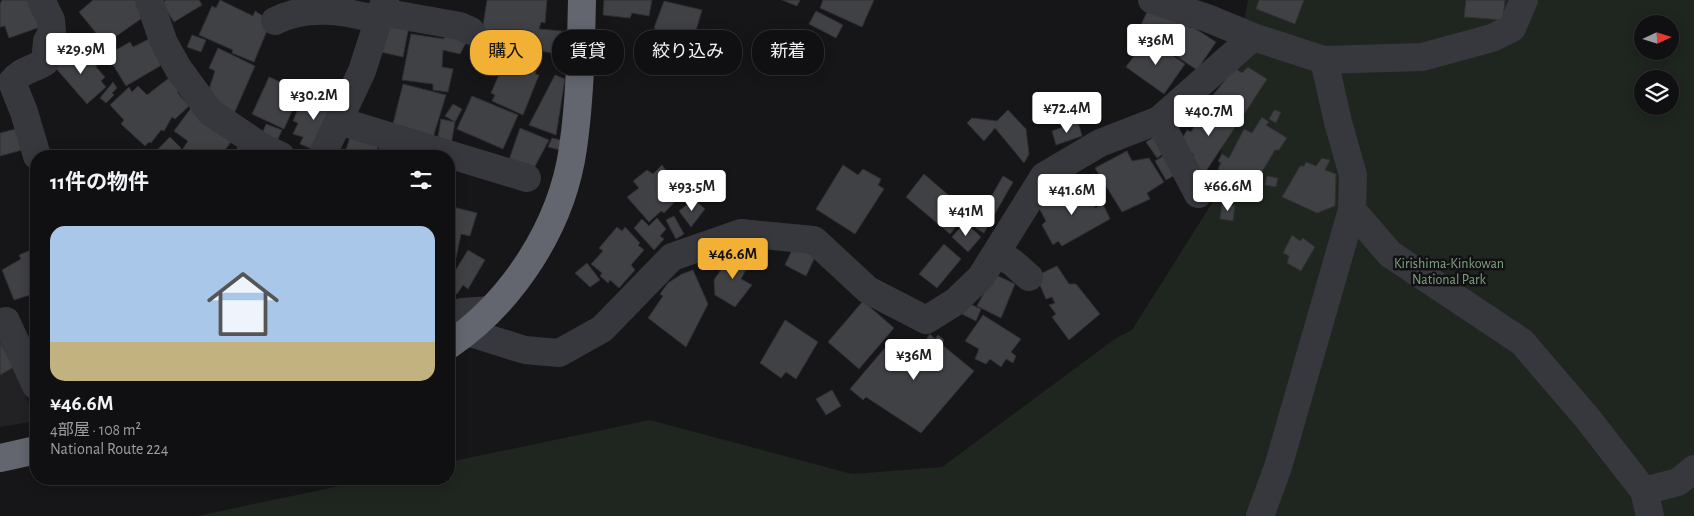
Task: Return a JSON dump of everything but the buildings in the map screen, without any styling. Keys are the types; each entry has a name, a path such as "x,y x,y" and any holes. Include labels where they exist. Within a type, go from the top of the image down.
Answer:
{"highway":[{"path":"455,334 490,310 515,284 540,244 560,199 573,149 581,55 582,0"},
{"path":"0,458 30,451"}],"street":[{"path":"35,150 24,112 12,82 19,73 35,69 45,62 47,40 52,32 51,20 42,0"},
{"path":"149,0 164,43 178,68 210,112 266,150"},
{"path":"1152,0 1207,18 1253,37 1324,60 1422,57 1492,38 1512,28 1524,0"},
{"path":"275,21 294,13 331,10 382,10 460,26 470,31"},
{"path":"325,150 362,71 382,10"},
{"path":"455,334 525,350 559,353 602,329 672,257 740,233 814,240 868,290 926,320 956,302 981,277 1044,176 1100,143 1159,120 1253,37"},
{"path":"1260,516 1278,467 1352,210 1353,175 1338,122 1324,60"},
{"path":"1159,120 1198,194"},
{"path":"339,121 419,150"},
{"path":"455,160 528,178"},
{"path":"1352,210 1390,254 1522,342 1588,418 1647,504 1694,469"},
{"path":"996,254 1012,262 1029,277"},
{"path":"6,321 30,373"}],"shaded area":[{"path":"0,342 30,405 30,422 0,427"}],"green space":[{"name":"Kirishima-Kinkowan National Park","path":"1248,0 1694,0 1694,516 197,516 344,485 455,485 455,461 650,420 852,474 942,467 1116,338 1132,330 1212,203"}]}
